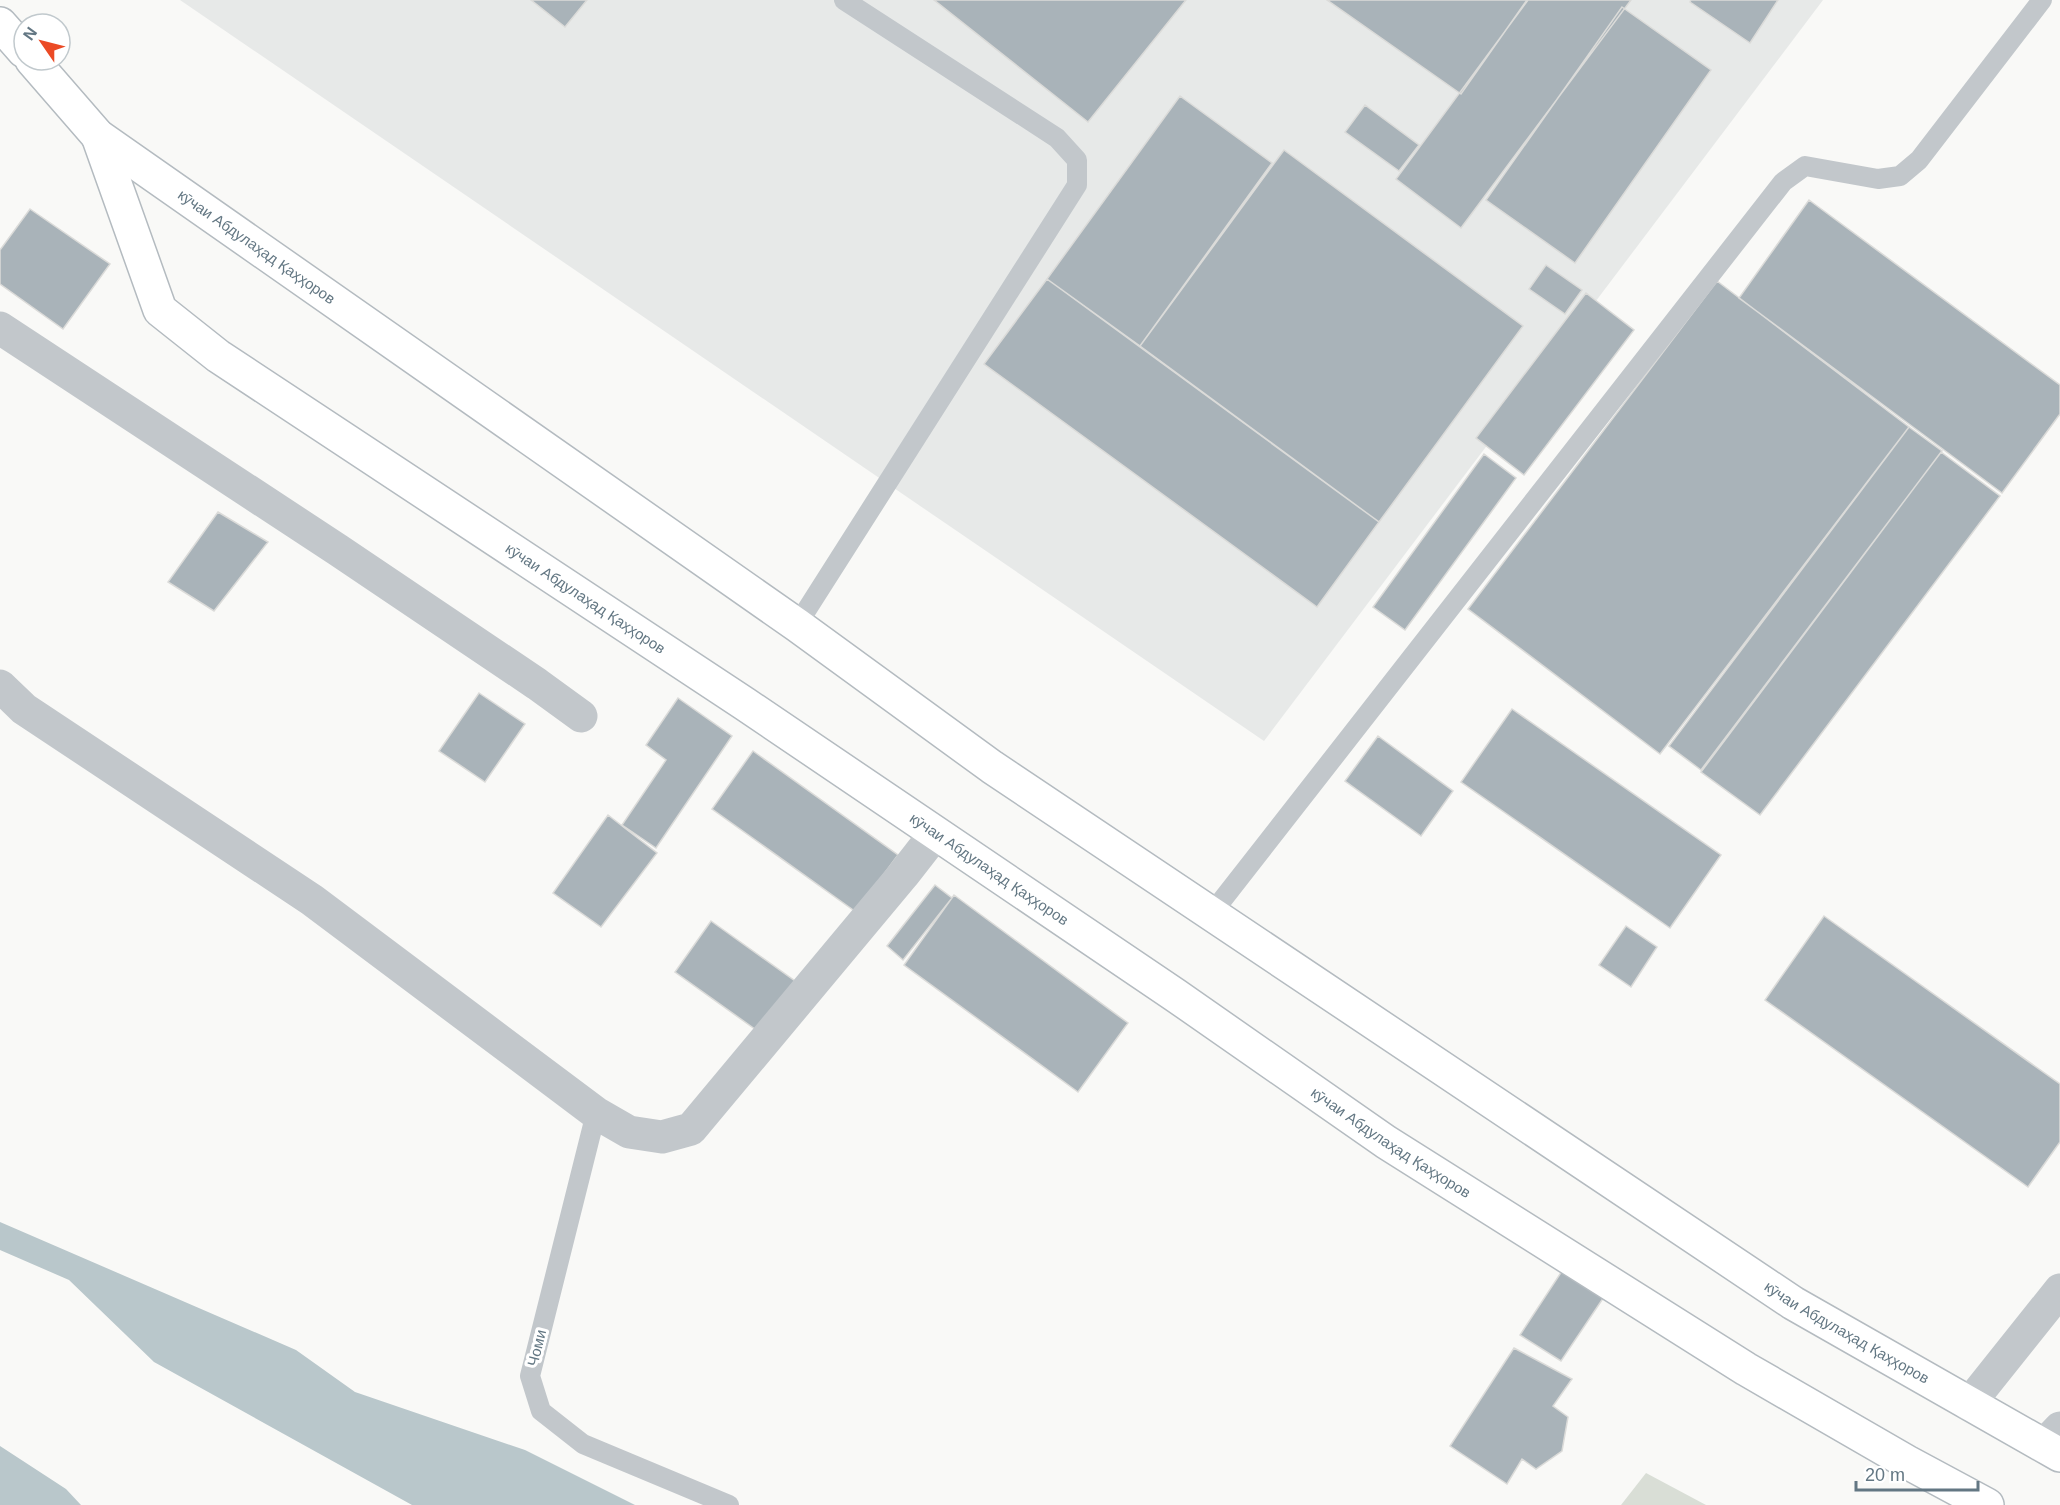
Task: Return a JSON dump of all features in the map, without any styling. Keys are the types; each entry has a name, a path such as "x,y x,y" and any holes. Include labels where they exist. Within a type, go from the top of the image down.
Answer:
{"main road":[{"path":"0,24 12,38"},
{"name":"кӯчаи Абдулаҳад Қаҳҳоров","path":"42,72 98,136 797,625 992,767 1793,1303 1969,1404 2054,1443"},
{"name":"кӯчаи Абдулаҳад Қаҳҳоров","path":"98,136 160,310 218,356 745,704 1386,1142 1746,1370 1907,1462 1988,1505"}],"street":[{"path":"0,328 328,543 528,677 582,716"},
{"path":"0,686 24,709 312,900 596,1113 629,1132 662,1137 691,1129 935,834"},
{"path":"1969,1404 2060,1290"}],"lane":[{"path":"797,625 1077,185 1077,160 1057,138 844,0"},
{"path":"1212,913 1783,182 1805,166 1878,178 1900,176 1919,160 2042,0"},
{"name":"Чоми","path":"596,1113 530,1376 541,1411 583,1444 729,1505"}],"shaded area":[{"path":"180,0 1823,0 1264,741"},
{"path":"0,1222 296,1350 355,1392 525,1450 635,1505 412,1505 154,1362 69,1280 0,1250"},
{"path":"0,1446 66,1489 81,1505 0,1505"},
{"path":"1646,1473 1706,1505 1621,1505"}],"building":[{"path":"531,0 587,0 565,27"},
{"path":"934,0 1186,0 1088,122"},
{"path":"1327,0 1527,0 1461,94"},
{"path":"1528,0 1631,0 1461,228 1396,179"},
{"path":"1691,0 1778,0 1750,43 1690,2"},
{"path":"1622,7 1711,70 1575,263 1486,200"},
{"path":"1180,96 1272,163 1140,346 1047,279"},
{"path":"1365,105 1419,145 1399,171 1345,132"},
{"path":"1284,150 1523,326 1379,522 1140,346"},
{"path":"1809,200 2060,385 2060,414 2002,493 1739,298"},
{"path":"30,209 110,264 63,329 0,284 0,250"},
{"path":"1546,265 1582,290 1565,314 1529,289"},
{"path":"1047,279 1379,522 1317,607 984,364"},
{"path":"1717,281 1909,427 1660,754 1468,609"},
{"path":"1586,293 1634,330 1524,475 1476,438"},
{"path":"1909,427 1942,451 1701,770 1669,746"},
{"path":"1941,452 2000,496 1760,815 1701,772"},
{"path":"1484,454 1516,478 1405,630 1373,607"},
{"path":"218,512 268,542 214,611 168,582"},
{"path":"479,693 525,724 485,782 439,751"},
{"path":"678,698 732,736 656,848 622,825 666,760 646,745"},
{"path":"1512,709 1721,855 1670,928 1461,782"},
{"path":"1378,736 1453,791 1421,836 1345,781"},
{"path":"753,751 898,855 856,912 712,809"},
{"path":"608,815 657,853 601,927 553,893"},
{"path":"935,885 952,898 903,960 887,946"},
{"path":"954,895 1128,1023 1078,1092 904,965"},
{"path":"1824,916 2060,1084 2060,1142 2028,1187 1765,1000"},
{"path":"711,921 795,981 759,1032 675,972"},
{"path":"1626,926 1657,947 1631,987 1599,965"},
{"path":"1564,1268 1606,1294 1561,1361 1520,1335"},
{"path":"1514,1348 1572,1379 1553,1406 1568,1417 1562,1451 1536,1469 1522,1459 1507,1484 1450,1446"}]}
